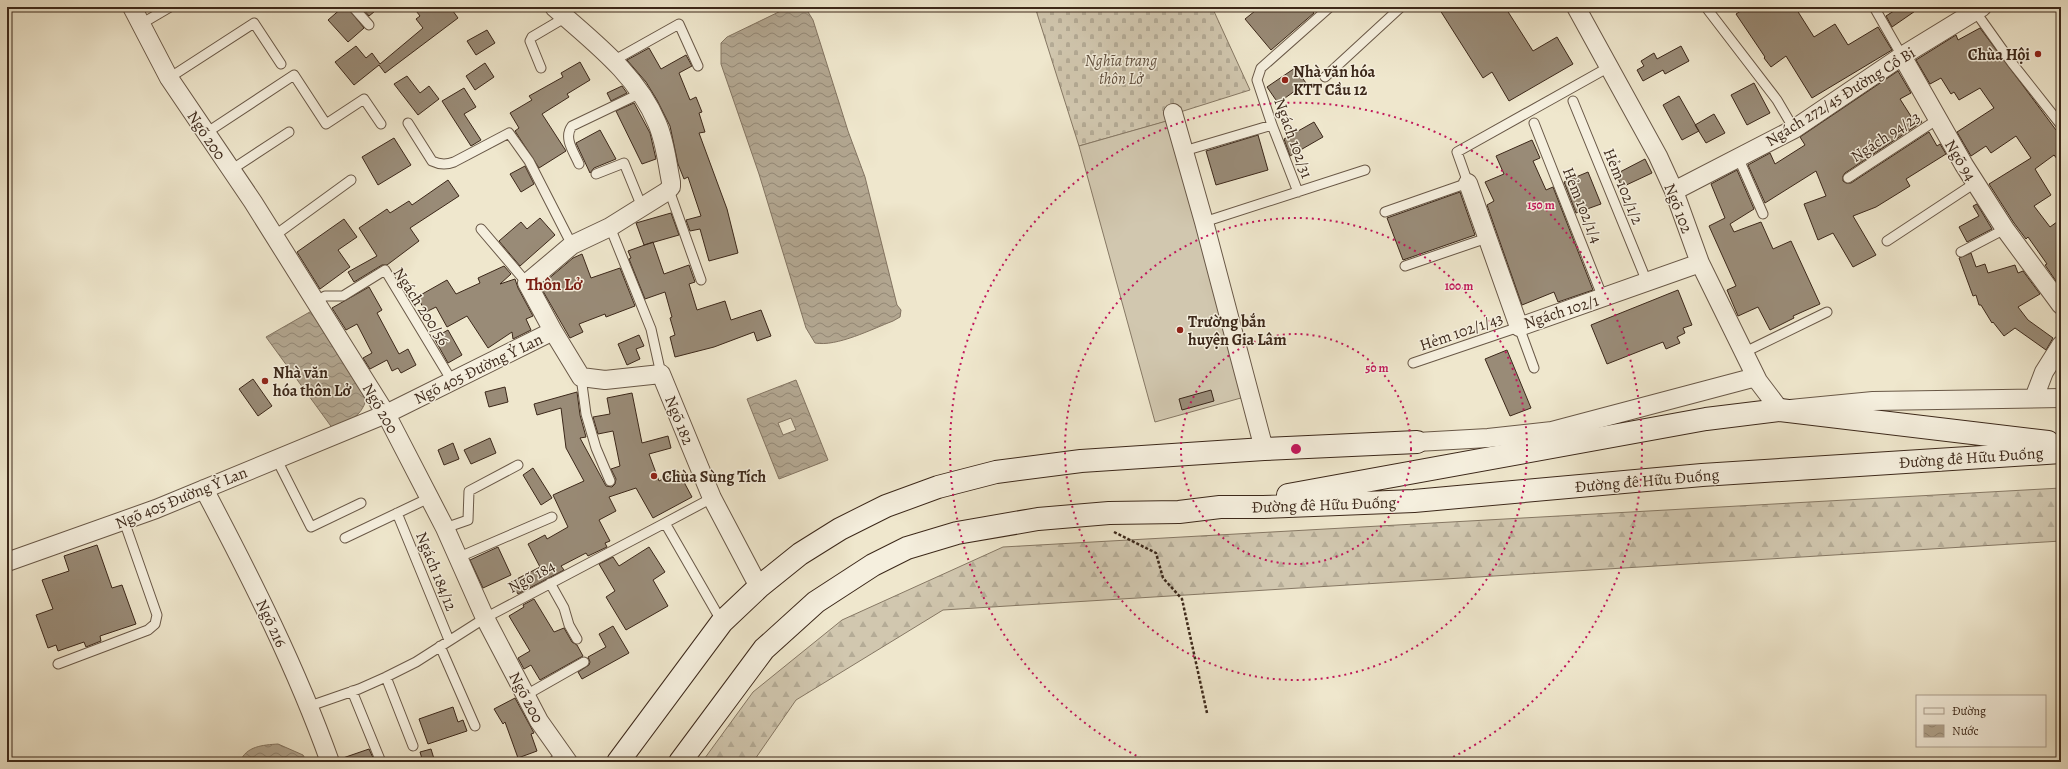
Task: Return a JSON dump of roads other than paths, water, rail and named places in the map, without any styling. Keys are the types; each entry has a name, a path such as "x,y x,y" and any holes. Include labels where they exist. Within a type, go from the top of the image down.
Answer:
{"main road":[{"path":"1220,507 1706,419 1780,410 2061,444"},
{"path":"618,762 722,622 759,587 800,554 840,529 886,506 938,487 996,472 1081,461 1264,449 1416,442"},
{"name":"Đường đê Hữu Đuống","path":"680,762 764,649 816,602 873,565 907,548 957,533 1038,519 1101,514 1179,512 1220,507 1263,507 1414,501 1702,475 2061,452"}],"street":[{"name":"Ngõ 200","path":"132,7 169,78 274,236 386,414 445,528 484,618 561,760"},
{"name":"Ngõ 102","path":"1576,7 1658,156 1674,191 1700,263 1756,377 1768,396 1780,410"},
{"name":"Ngách 272/45 Đường Cổ Bi","path":"1674,191 1794,129 1902,56 1979,9"},
{"path":"527,284 572,245 610,227 669,190 671,182 657,123 641,93 613,60 560,12"},
{"name":"Ngõ 94","path":"1902,56 1975,183 2005,229 2061,305"},
{"path":"1173,113 1204,222 1264,449"},
{"name":"Ngách 102/1","path":"1468,183 1519,327 1700,263"},
{"name":"Ngõ 405 Đường Ỷ Lan","path":"7,562 124,521 386,414 553,331 527,284"},
{"path":"553,331 581,377 605,380 661,374"},
{"path":"2034,398 2044,372 2061,345"},
{"name":"Ngõ 182","path":"661,374 712,498 759,587"},
{"path":"1416,442 1488,438 1552,431 1756,377"},
{"path":"1780,410 1873,400 2061,398"},
{"name":"Ngõ 216","path":"204,489 249,574 310,706 330,762"}],"lane":[{"path":"141,24 170,7"},
{"path":"353,7 369,25"},
{"name":"Ngách 102/31","path":"1298,192 1272,125 1257,80 1258,74 1261,68 1330,7"},
{"path":"1325,77 1400,7"},
{"path":"1710,7 1708,10 1777,100 1794,129"},
{"name":"Ngõ 94","path":"1874,7 1902,56"},
{"path":"1979,9 2012,63 2061,125"},
{"path":"541,68 531,46 532,37 560,12"},
{"path":"169,78 254,23 281,64"},
{"path":"613,60 679,24 698,66"},
{"path":"1385,212 1468,183 1457,152 1609,67"},
{"path":"206,133 294,76 326,124 364,99 381,124"},
{"path":"579,164 568,137 568,131 572,126 641,93"},
{"name":"Hẻm 102/1/2","path":"1573,102 1647,282"},
{"name":"Ngách 94/23","path":"1848,178 1938,119"},
{"path":"408,123 432,161 438,164 447,165 509,133 529,161 572,245"},
{"name":"Hẻm 102/1/4","path":"1534,123 1603,298"},
{"path":"1184,151 1272,125"},
{"path":"231,170 289,132"},
{"path":"1738,157 1763,214"},
{"path":"596,174 624,163 642,207"},
{"path":"1204,222 1365,170"},
{"path":"274,236 351,180"},
{"path":"1887,241 1975,183"},
{"path":"669,190 701,280"},
{"path":"610,227 651,329 661,374"},
{"path":"1961,252 2005,229"},
{"path":"481,230 527,284"},
{"path":"1405,266 1487,238"},
{"name":"Ngách 200/56","path":"315,302 325,296 343,296 385,270 452,381"},
{"path":"1745,352 1827,312"},
{"path":"1519,327 1534,368"},
{"name":"Hẻm 102/1/43","path":"1413,363 1519,327"},
{"path":"581,377 586,414 596,448 610,481"},
{"path":"276,458 311,527 361,503"},
{"path":"445,528 468,520 469,491 518,465"},
{"path":"345,538 429,498"},
{"name":"Ngõ 184","path":"310,706 352,692 386,677 440,646 484,618 712,498"},
{"name":"Ngách 184/12","path":"397,513 449,640"},
{"path":"457,558 552,517"},
{"path":"58,664 148,630 157,620 157,615 124,521"},
{"path":"665,523 722,622"},
{"path":"550,583 564,608 569,625 577,640"},
{"path":"440,646 475,726"},
{"path":"526,696 584,662"},
{"path":"386,677 413,746"},
{"path":"352,692 381,762"}],"water":[{"path":"789,7 805,7 813,20 848,131 865,177 897,305 901,310 900,317 893,321 844,340 824,344 815,343 806,328 759,174 721,64 721,43 727,37"},
{"path":"315,309 366,400 358,415 333,429 266,337"},
{"path":"796,380 828,460 779,479 747,399","holes":["791,418 796,430 783,435 778,423"]},
{"path":"278,744 303,755 307,762 240,762 246,753 256,747"}],"place":[{"name":"Chùa Hội","path":"2038,54"},
{"name":"Nhà văn hóa KTT Cầu 12","path":"1285,80"},
{"name":"Trường bắn huyện Gia Lâm","path":"1180,330"},
{"name":"Nhà văn hóa thôn Lở","path":"265,381"},
{"name":"Chùa Sùng Tích","path":"654,476"}],"district":[{"name":"Thôn Lở","path":"554,284"}],"park label":[{"name":"Nghĩa trang thôn Lở","path":"1121,69"}]}
